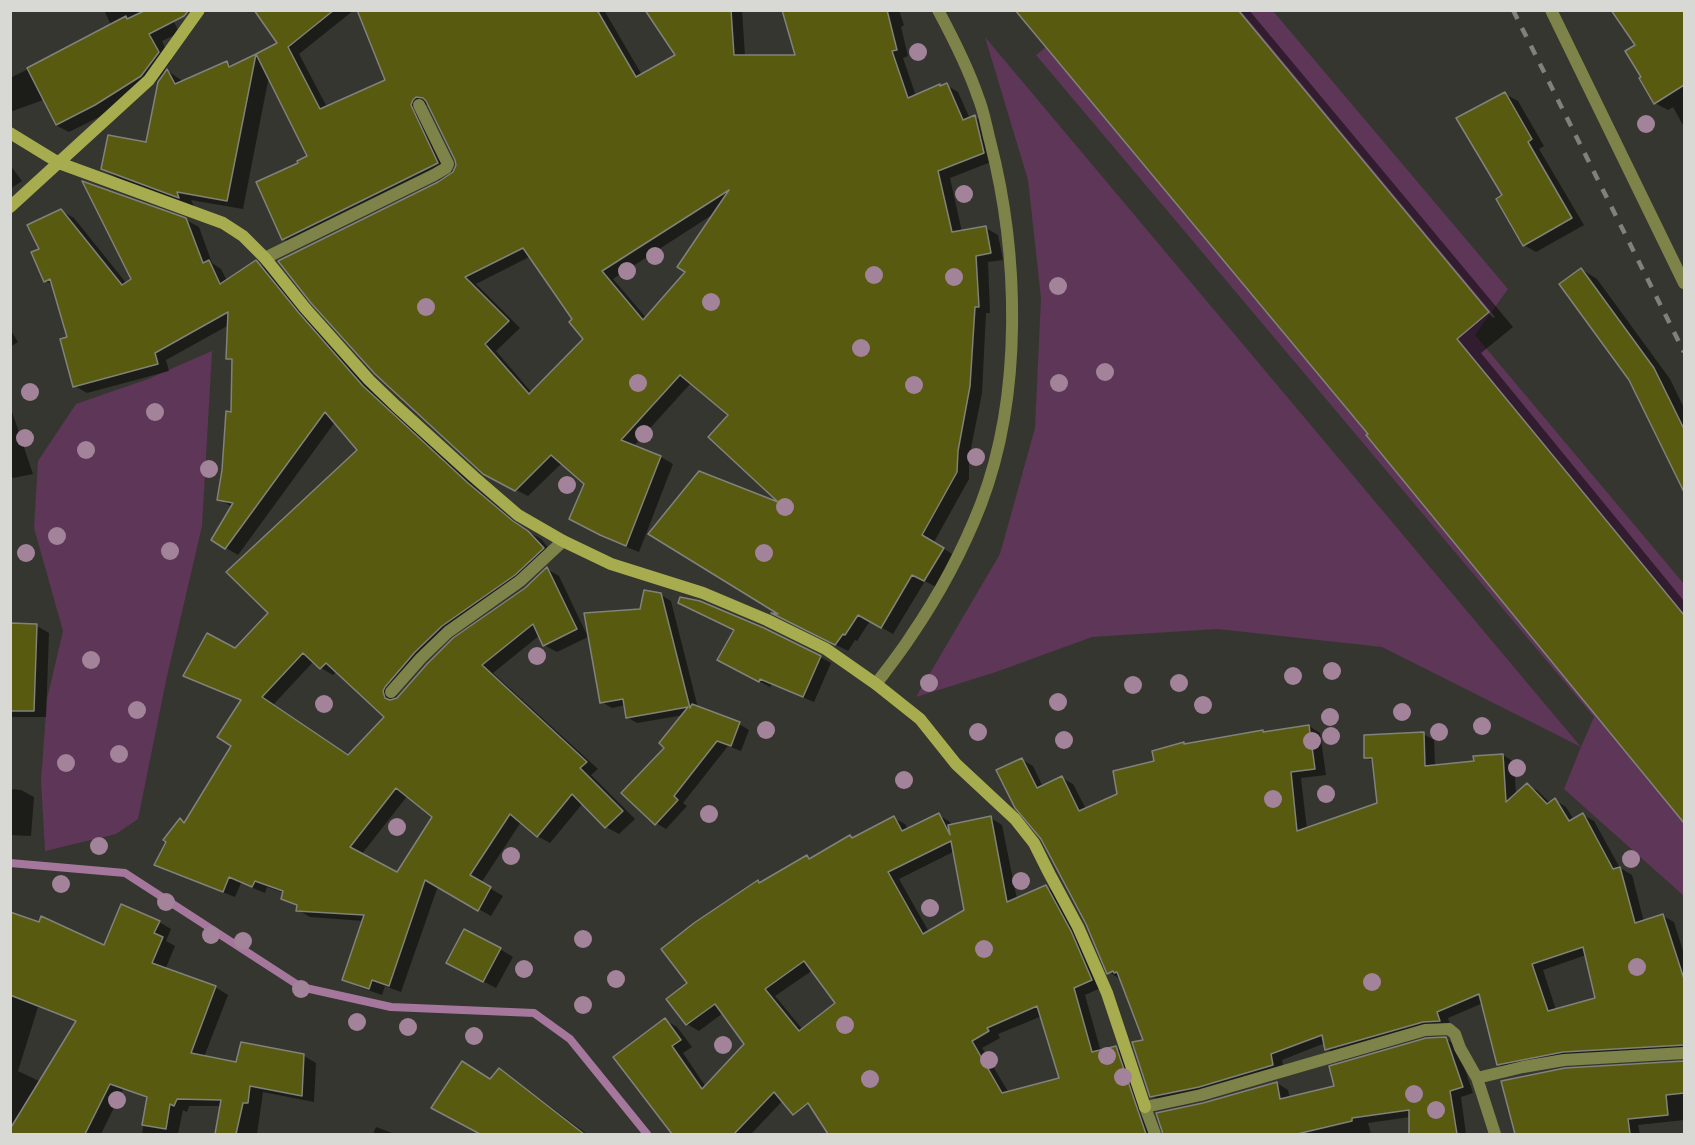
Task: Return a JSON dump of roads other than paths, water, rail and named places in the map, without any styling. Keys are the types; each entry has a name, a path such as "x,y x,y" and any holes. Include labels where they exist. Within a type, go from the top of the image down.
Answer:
{"street":[{"path":"10,207 149,80 199,10"},
{"path":"876,684 911,636 964,545 982,502 993,466 1010,376 1012,270 997,168 979,98 955,42 938,10"},
{"path":"1551,10 1684,283"},
{"path":"265,258 435,176 446,168 448,164 419,105"},
{"path":"10,133 59,163 223,223 243,236 265,258 305,308 369,380 474,477 519,514 563,541 611,564 703,593 767,620 826,649 920,719 956,764 1015,819 1034,843 1078,927 1107,993 1155,1134"},
{"path":"391,692 448,632 520,581 563,541"},
{"path":"1145,1107 1201,1095 1425,1030 1449,1029 1455,1035 1477,1078 1495,1134"},
{"path":"1477,1078 1563,1060 1684,1053"}],"waterway":[{"path":"10,863 125,873 301,987 391,1007 534,1013 570,1039 647,1134"}],"railway":[{"path":"1513,10 1684,352"}]}
